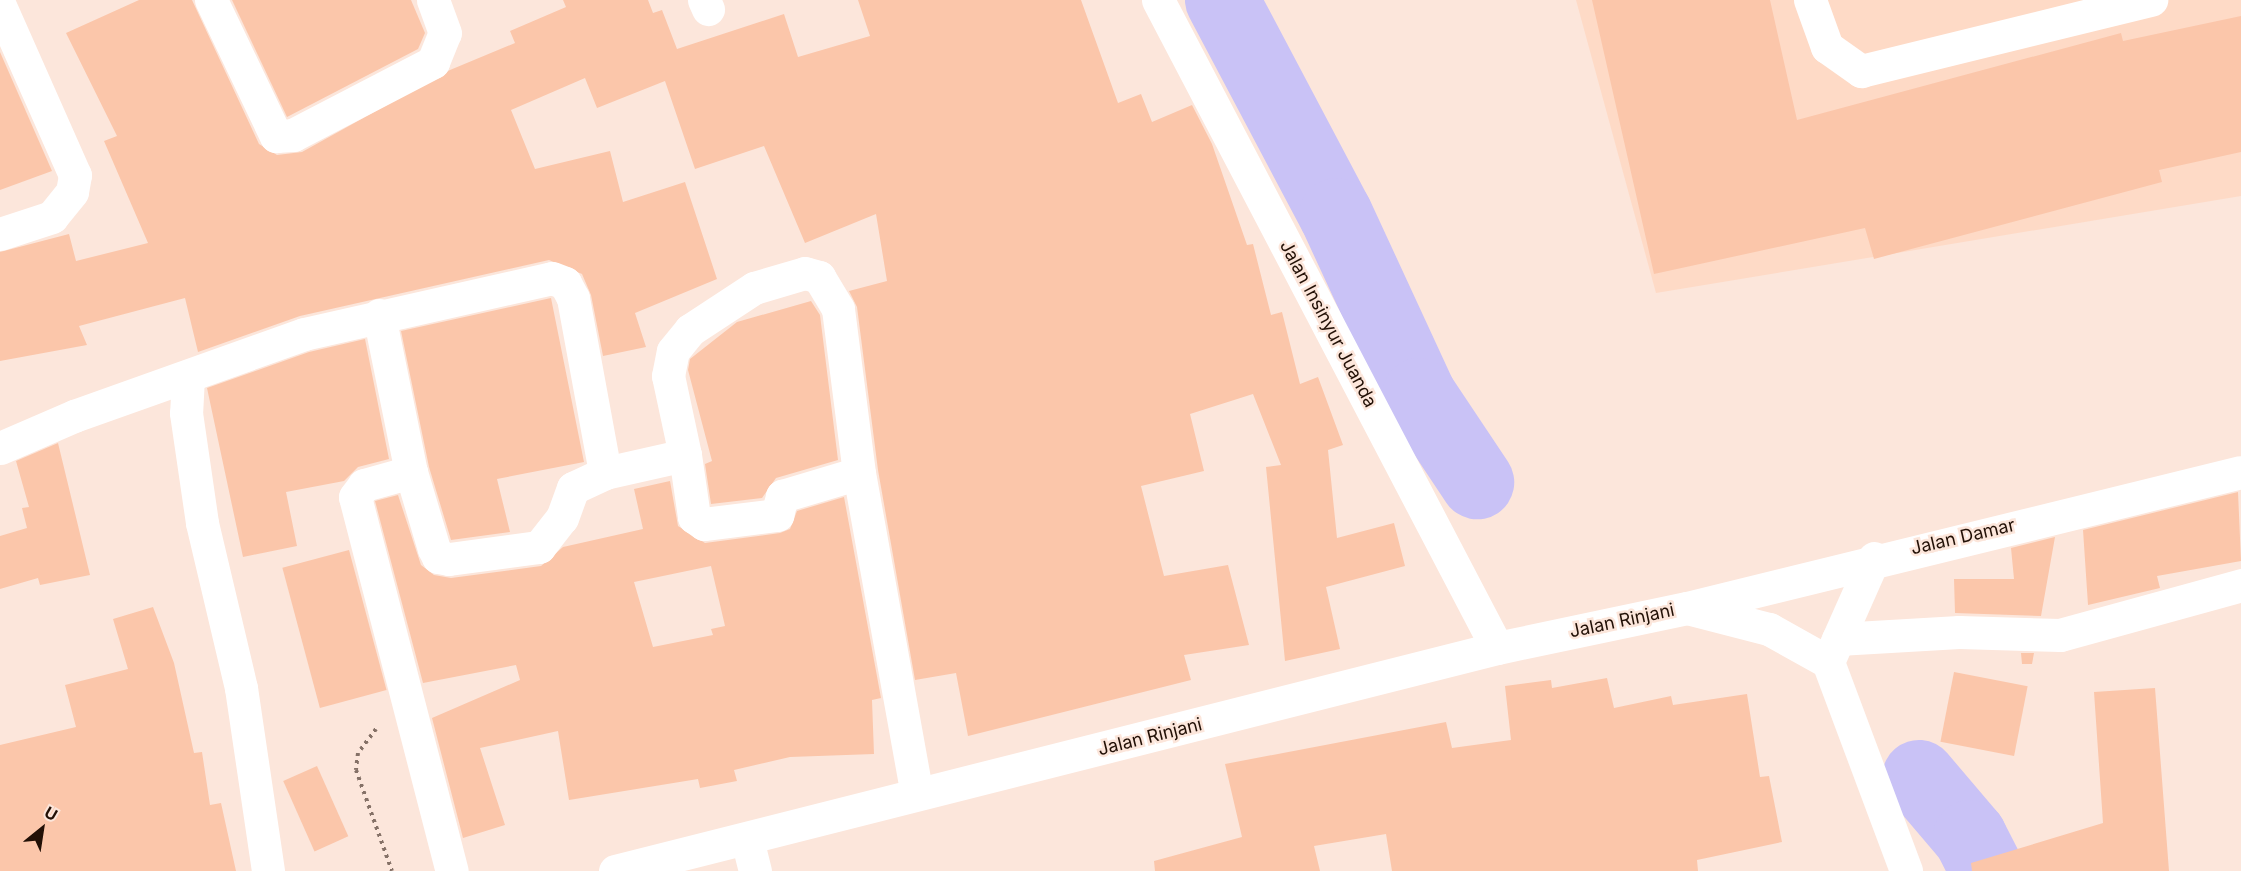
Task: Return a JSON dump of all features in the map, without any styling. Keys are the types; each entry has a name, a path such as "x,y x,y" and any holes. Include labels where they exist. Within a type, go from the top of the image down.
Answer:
{"street":[{"path":"211,0 276,136 293,135 433,62 445,33 433,0"},
{"name":"Jalan Insinyur Juanda","path":"1158,0 1497,648"},
{"path":"1810,0 1827,47 1862,71 2151,0"},
{"path":"0,6 75,175 72,192 52,217 0,234"},
{"path":"859,473 782,496 777,515 704,524 694,517 685,455 668,376 673,351 690,330 732,300 805,273 828,286 838,309 859,473 917,794"},
{"path":"0,448 304,334 544,278 559,279 570,291 585,345 605,473"},
{"path":"379,315 411,472 438,557 449,559 539,547 562,518 573,488 605,473 685,455"},
{"path":"188,377 186,413 202,523 242,688 268,871"},
{"path":"411,472 364,485 355,497 415,714 452,871"},
{"name":"Jalan Damar","path":"1687,608 1874,558 2241,472"},
{"path":"1874,558 1833,650 1906,871"},
{"path":"1687,608 1769,629 1833,650 1959,632 2060,635 2241,585"},
{"name":"Jalan Rinjani","path":"615,871 1497,648 1687,608"},
{"path":"747,838 755,871"}],"path":[{"path":"392,871 356,770 358,753 367,735 415,714"}],"shaded area":[{"path":"1576,0 2241,0 2241,196 1656,293"}],"building":[{"path":"139,0 192,0 259,144 277,155 302,152 450,70 515,43 510,31 566,7 563,0 648,0 653,13 662,10 677,49 784,14 798,57 870,36 858,0 1081,0 1118,103 1141,94 1152,122 1192,105 1212,144 1247,245 1253,244 1271,315 1282,312 1300,384 1318,377 1343,445 1328,450 1337,538 1394,523 1405,566 1326,587 1340,649 1285,661 1266,467 1281,465 1253,394 1190,414 1204,471 1141,486 1164,576 1228,565 1249,645 1184,655 1191,680 968,736 956,673 915,680 878,470 857,307 849,291 887,281 876,214 805,243 764,146 695,169 665,81 597,108 585,78 511,110 535,169 610,151 623,202 685,182 717,279 635,313 646,347 603,356 591,295 582,274 549,260 300,316 198,352 185,298 79,326 87,345 0,361 0,252 69,234 76,261 148,243 104,141 117,136 66,33"},
{"path":"232,0 411,0 425,33 418,49 287,117"},
{"path":"1592,0 1770,0 1797,120 2121,33 2123,41 2241,16 2241,152 2159,170 2162,182 1874,259 1865,228 1654,274"},
{"path":"0,52 52,171 0,190"},
{"path":"551,298 584,462 497,479 510,532 451,540 429,467 401,331"},
{"path":"811,301 820,315 838,460 776,478 762,498 711,504 705,464 712,461 688,370 690,359 737,322"},
{"path":"365,339 389,459 358,467 344,481 286,492 297,546 243,557 207,388 309,352"},
{"path":"58,443 90,575 40,585 38,578 0,589 0,536 27,528 22,508 29,507 16,461"},
{"path":"670,481 678,526 705,543 780,533 790,529 797,511 844,497 881,698 872,700 874,754 790,757 734,770 737,781 700,788 698,779 569,800 558,731 480,748 505,825 463,838 432,718 520,680 516,665 423,683 375,501 398,495 421,565 434,575 451,578 541,566 563,547 643,529 634,489","holes":["711,566 725,626 711,629 713,635 653,647 634,582"]},
{"path":"2238,492 2241,561 2157,576 2160,588 2088,605 2083,530"},
{"path":"2055,537 2041,616 1955,613 1954,579 2014,579 2011,548"},
{"path":"349,550 387,690 320,708 282,568"},
{"path":"153,607 174,663 194,753 202,752 210,805 221,803 236,871 0,871 0,745 76,727 65,685 128,669 113,619"},
{"path":"2021,653 2034,653 2032,664 2022,664"},
{"path":"1954,672 2028,686 2014,756 1940,742"},
{"path":"1607,678 1614,708 1671,696 1673,705 1747,694 1760,777 1769,776 1782,842 1697,860 1698,871 1392,871 1386,834 1314,846 1320,871 1155,871 1154,861 1242,837 1225,764 1446,722 1452,748 1511,740 1505,686 1551,680 1552,688"},
{"path":"2155,688 2169,871 1972,871 1971,863 2103,823 2094,692"},
{"path":"317,766 348,836 315,851 283,781"}],"waterway":[{"path":"1222,0 1336,215 1419,395 1477,482"},
{"path":"1919,777 1970,837 1987,871"}]}
